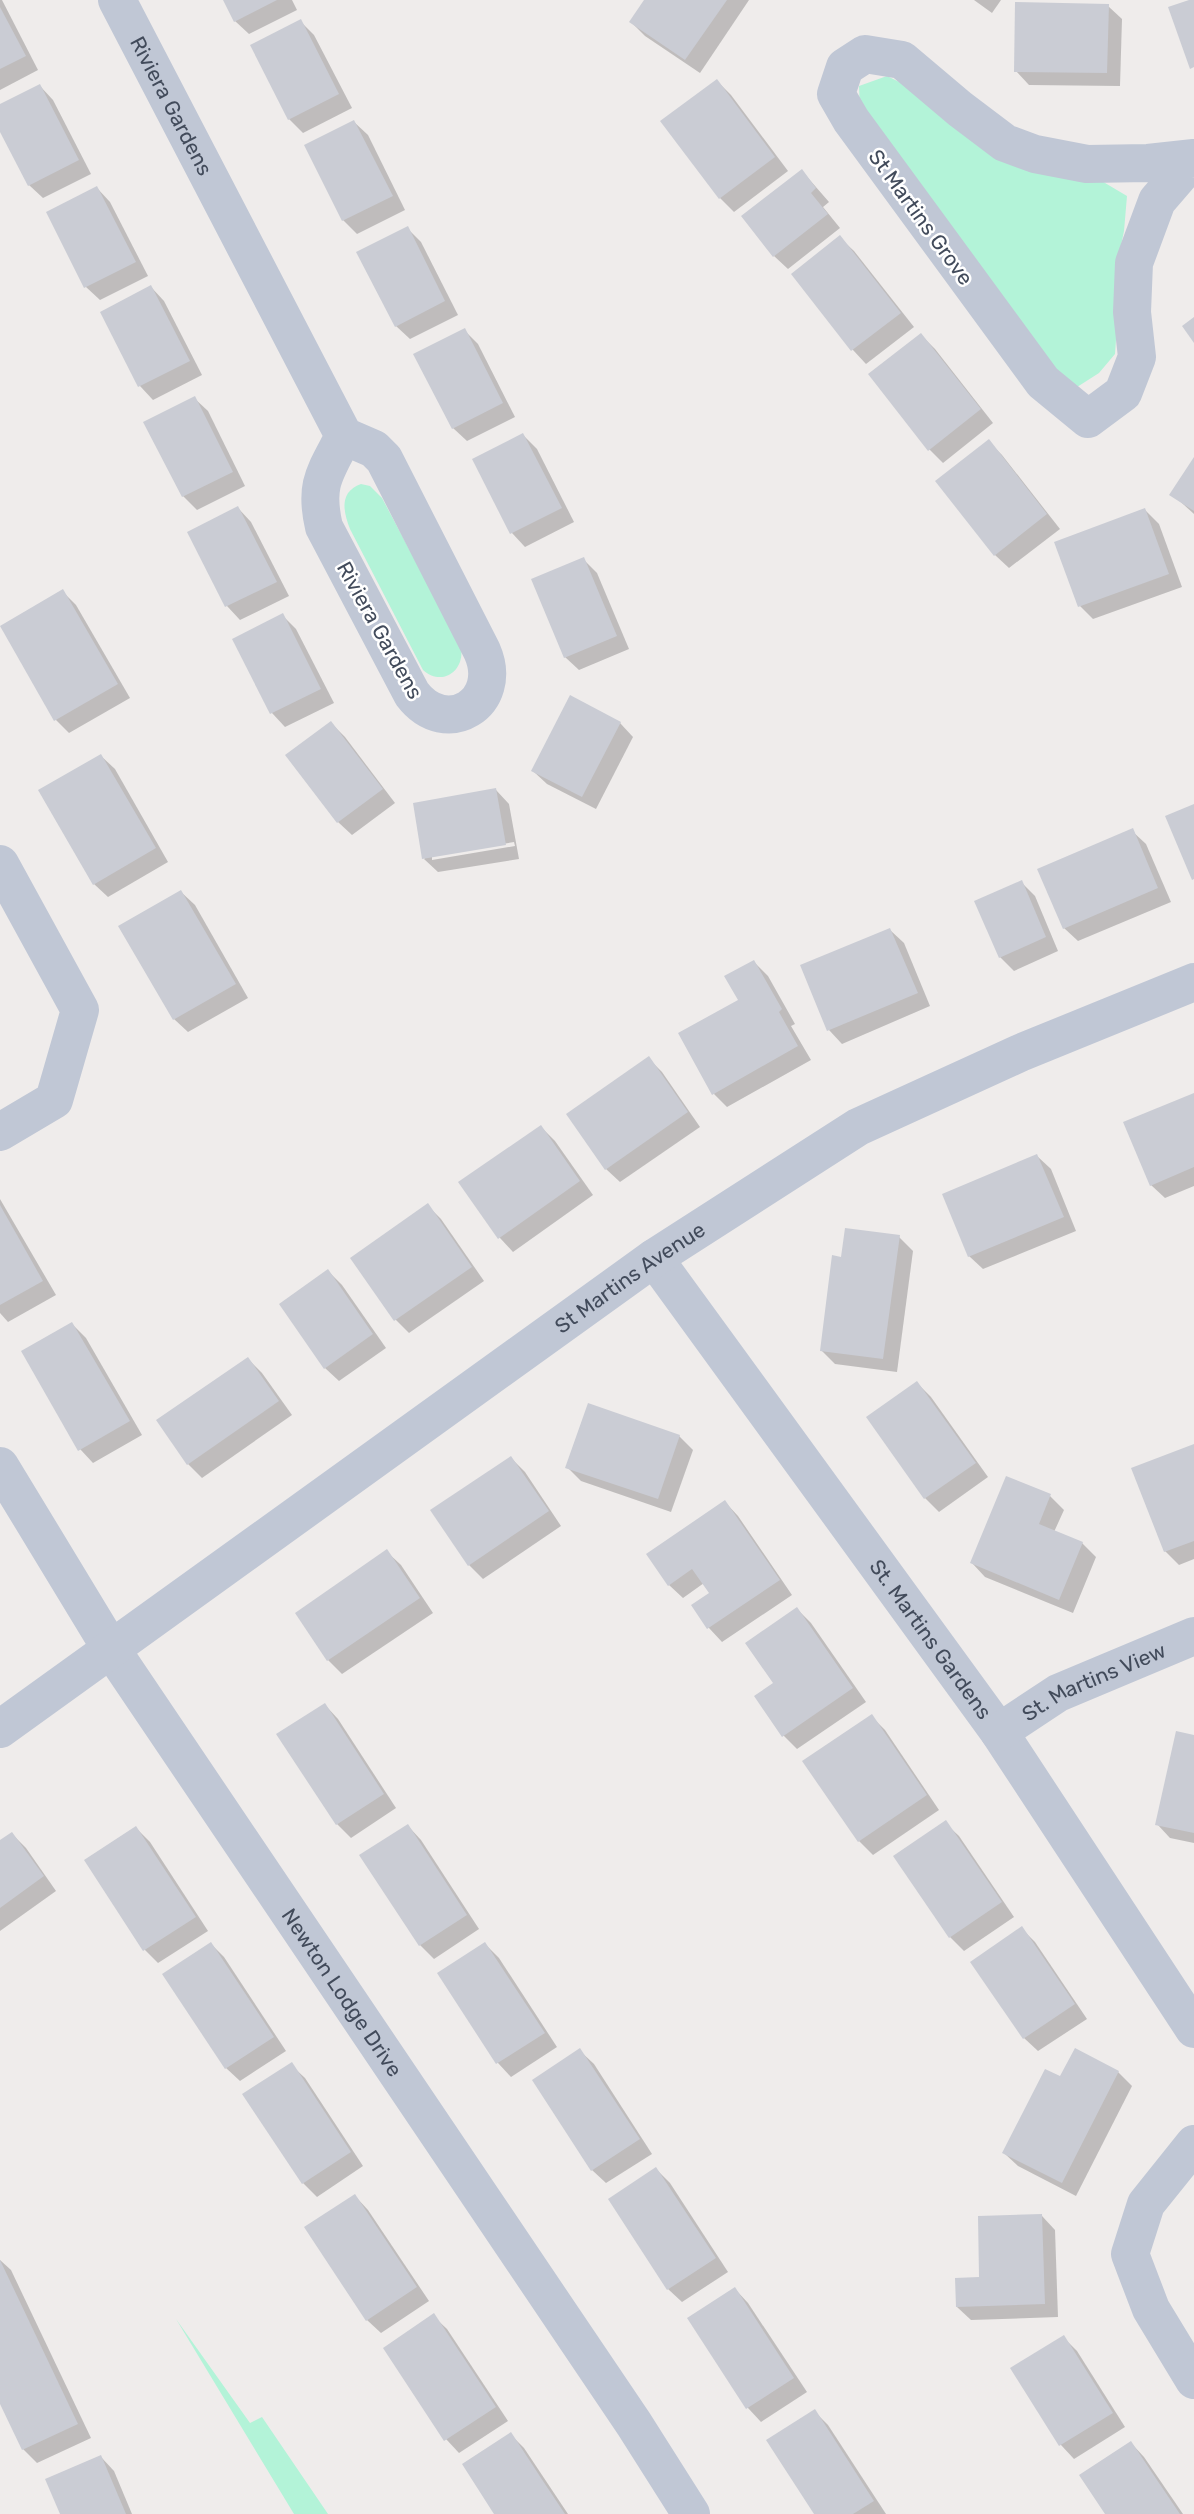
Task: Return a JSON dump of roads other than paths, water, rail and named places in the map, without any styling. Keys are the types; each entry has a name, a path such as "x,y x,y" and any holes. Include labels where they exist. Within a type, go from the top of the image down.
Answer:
{"street":[{"name":"Riviera Gardens","path":"117,0 344,436 374,449 384,458 482,651 489,677 479,701 469,709 456,714 431,712 412,694 324,527 318,503 321,480 344,436"},
{"name":"St Martins Grove","path":"865,54 902,60 1005,143 1035,155 1087,164 1148,163 1194,157 1157,201 1134,263 1132,312 1137,357 1124,393 1088,419 1043,382 851,120 836,94 845,67 865,54"},
{"path":"0,864 80,1010 54,1100 0,1132"},
{"name":"St Martins Avenue","path":"0,1729 654,1258 858,1127 1020,1053 1194,982"},
{"name":"St. Martins Gardens","path":"654,1258 999,1732 1194,2029"},
{"name":"Newton Lodge Drive","path":"0,1466 111,1649 634,2424 691,2514"},
{"name":"St. Martins View","path":"999,1732 1058,1693 1194,1636"},
{"path":"1194,2144 1146,2204 1129,2254 1151,2309 1194,2380"}]}
